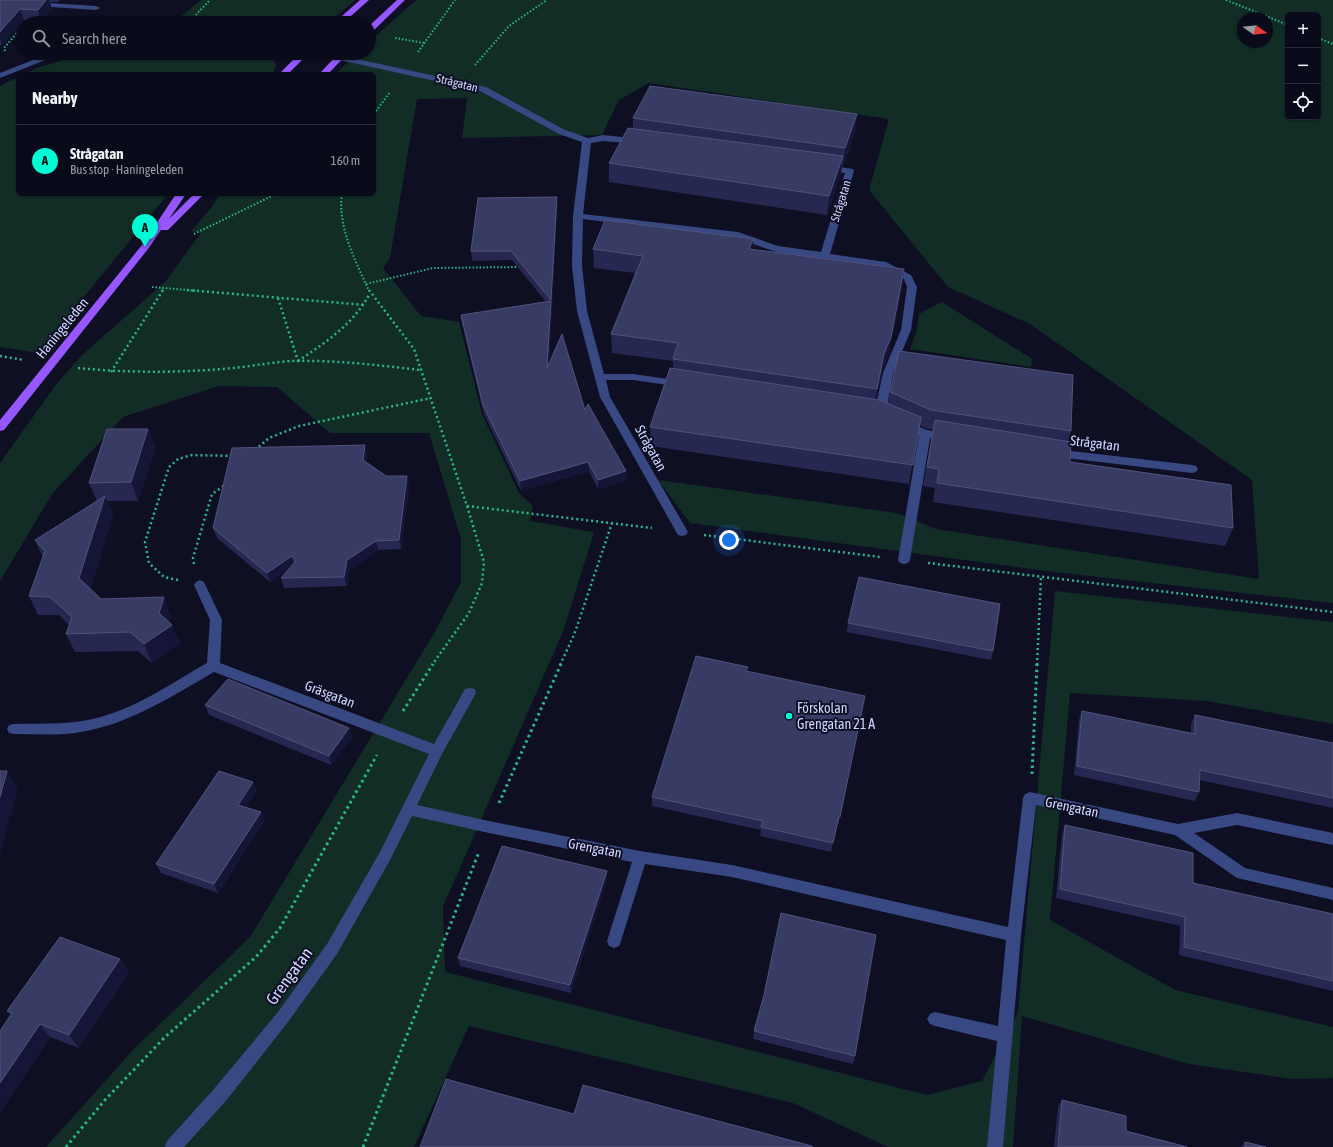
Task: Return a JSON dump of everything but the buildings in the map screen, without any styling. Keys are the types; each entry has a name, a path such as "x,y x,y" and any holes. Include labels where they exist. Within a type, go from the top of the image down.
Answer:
{"main road":[{"path":"346,16 365,0"},
{"path":"376,23 401,0"},
{"path":"285,72 298,60"},
{"path":"325,72 337,60"},
{"name":"Haningeleden","path":"0,427 145,247 180,196"},
{"name":"Haningeleden","path":"145,247 197,196"}],"street":[{"path":"28,4 96,8"},
{"path":"0,76 40,60"},
{"name":"Strågatan","path":"363,60 483,89 562,132 587,141 603,138 619,138 650,143"},
{"name":"Strågatan","path":"587,141 578,216 577,266 582,311 605,397 682,532"},
{"name":"Strågatan","path":"819,167 850,171 825,255"},
{"path":"578,216 738,235 776,249 883,264 897,270 908,278 912,287 906,330 888,373 876,414 925,433 956,438"},
{"path":"599,377 633,377 695,386"},
{"path":"904,560 925,433"},
{"name":"Strågatan","path":"1041,451 1192,469"},
{"path":"14,729 80,728 105,722 128,714 213,666 216,620 200,585"},
{"name":"Gräsgatan","path":"213,666 437,751"},
{"name":"Grengatan","path":"173,1147 219,1096 283,1017 332,949 385,856 437,751 470,693"},
{"name":"Grengatan","path":"994,1147 1014,935 1030,798 1178,830 1242,874 1333,894"},
{"name":"Grengatan","path":"409,809 489,827 640,857 732,871 1014,935"},
{"name":"Grengatan","path":"1178,830 1237,819 1333,839"},
{"path":"614,940 640,857"},
{"path":"935,1019 1004,1035"}],"path":[{"path":"194,16 210,0"},
{"path":"459,83 509,26 538,8 547,0"},
{"path":"1226,0 1285,24"},
{"path":"5,53 4,48 16,34"},
{"path":"1321,39 1333,44"},
{"path":"190,236 272,196"},
{"path":"366,284 433,268 526,267"},
{"path":"152,287 365,304"},
{"path":"111,372 164,288"},
{"path":"298,361 331,338 365,304 370,292"},
{"path":"278,298 298,361"},
{"path":"0,356 24,360"},
{"path":"75,368 111,372 149,372 298,361 370,364 420,370"},
{"path":"254,451 269,438 299,426 431,398"},
{"path":"230,482 212,494 193,558 200,585 164,577 149,563 144,542 169,467 178,459 192,455 233,456 238,458"},
{"path":"1030,798 1041,578"}],"green space":[{"path":"201,0 355,0 336,16 182,16"},
{"path":"416,0 1333,0 1333,603 1054,572 690,523 658,480 897,513 936,529 1259,579 1252,480 1030,324 948,287 869,190 889,119 649,83 619,100 602,135 462,138 467,98 417,99 390,258 383,268 421,316 459,322 482,414 519,493 533,506 530,521 594,532 564,629 443,907 445,972 927,1095 982,1081 1018,1012 1055,591 1333,622 1333,724 1207,701 1070,693 1050,920 1175,990 1333,1027 1333,1078 1292,1079 1189,1064 1022,1016 1013,1147 888,1147 793,1103 469,1026 414,1147 46,1147 134,1049 250,937 436,630 461,582 461,539 429,433 330,433 277,387 219,386 123,417 52,494 0,581 0,463 55,386 81,356 165,282 201,233 191,231 212,207 219,196 376,196 376,72 337,72 350,60 376,60 376,36"},
{"path":"63,60 274,60 276,66 273,72 29,72"},
{"path":"16,78 16,196 166,196 38,353 0,347 0,86"},
{"path":"942,302 1032,359 1031,367 910,349 917,330 919,314"}],"place":[{"name":"Strågatan","path":"145,247"},
{"name":"Förskolan Grengatan 21 A","path":"789,716"}]}
